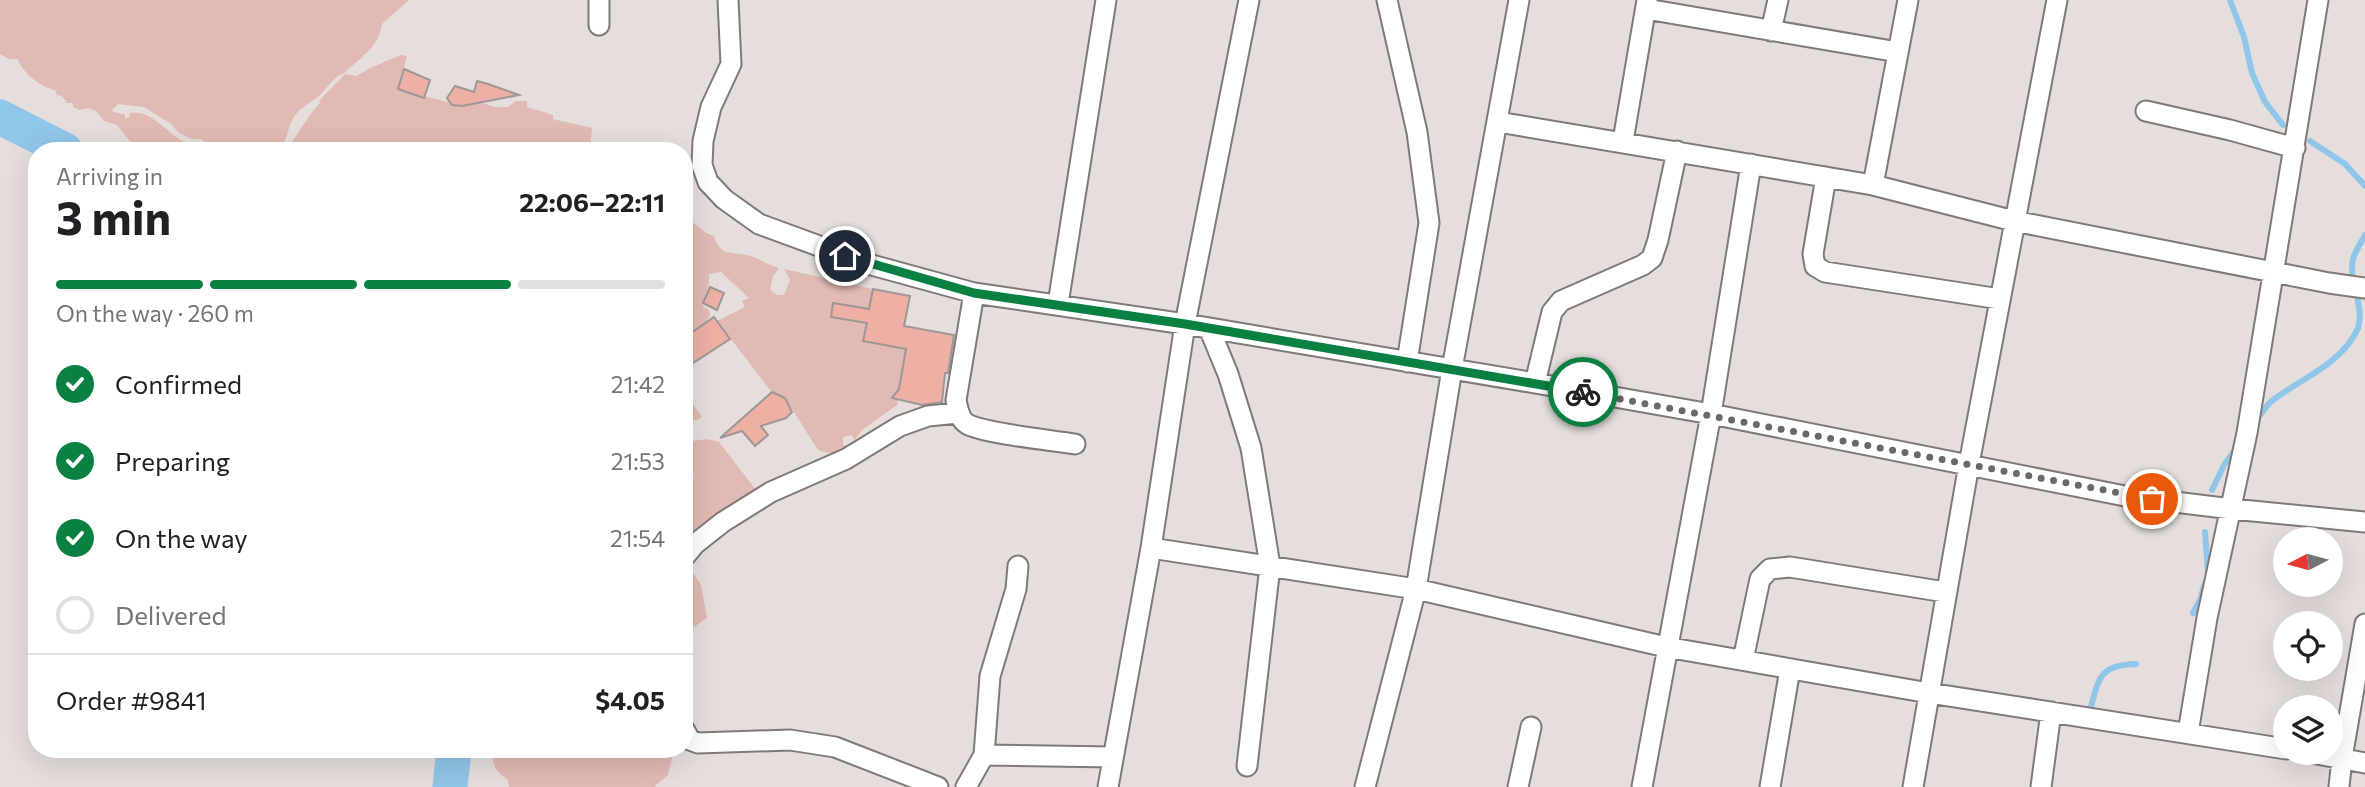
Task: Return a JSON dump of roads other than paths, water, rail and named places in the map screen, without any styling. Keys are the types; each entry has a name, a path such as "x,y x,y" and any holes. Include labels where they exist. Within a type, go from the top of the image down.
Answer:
{"street":[{"path":"599,0 599,26"},
{"path":"728,0 731,64 711,107 703,141 702,165 708,182 724,199 759,224 868,264 974,293 1185,324 1535,383 1710,414 2125,496 2365,522"},
{"path":"1058,304 1106,0"},
{"path":"1108,787 1151,548 1185,324 1249,0"},
{"path":"1387,0 1417,132 1429,223 1407,362"},
{"path":"1365,787 1416,589 1452,369 1519,0"},
{"path":"1772,31 1777,0"},
{"path":"1873,185 1908,0"},
{"path":"1913,787 1945,592 2057,0"},
{"path":"2188,733 2207,618 2247,433 2318,0"},
{"path":"1623,141 1646,5 1772,31 1898,52"},
{"path":"2146,111 2295,144"},
{"path":"1498,122 1873,185 2014,221 2365,288"},
{"path":"1535,383 1552,312 1561,301 1643,265 1652,257 1677,151"},
{"path":"1642,787 1710,414 1751,164"},
{"path":"1826,177 1813,254 1815,266 1825,272 2000,299"},
{"path":"974,293 956,400 958,413 966,423 981,428 1075,444"},
{"path":"1209,328 1228,374 1251,448 1270,566 1247,766"},
{"path":"693,546 723,522 771,492 846,459 900,426 928,416 958,413"},
{"path":"1151,548 1416,589 1666,647 1790,669 2273,747"},
{"path":"966,787 984,755 990,676 1016,589 1018,566"},
{"path":"1743,660 1760,579 1770,569 1790,567 1945,592"},
{"path":"2343,752 2365,624"},
{"path":"1770,787 1790,669"},
{"path":"2041,787 2051,712"},
{"path":"1518,787 1531,727"},
{"path":"693,741 790,740 835,747 938,787"},
{"path":"984,755 1113,757"},
{"path":"2343,758 2365,763"},
{"path":"2339,787 2341,765"}],"waterway":[{"path":"2230,0 2244,37 2252,73 2265,102 2283,125"},
{"path":"0,117 49,142"},
{"path":"2310,141 2345,164 2365,186"},
{"path":"2256,421 2270,402 2321,369 2351,340 2360,319 2353,259 2365,235"},
{"path":"2212,490 2224,465 2237,447"},
{"path":"2205,532 2208,572"},
{"path":"2193,613 2205,583"},
{"path":"2091,707 2096,687 2103,674 2115,667 2136,664"},
{"path":"450,787 453,758"}]}
